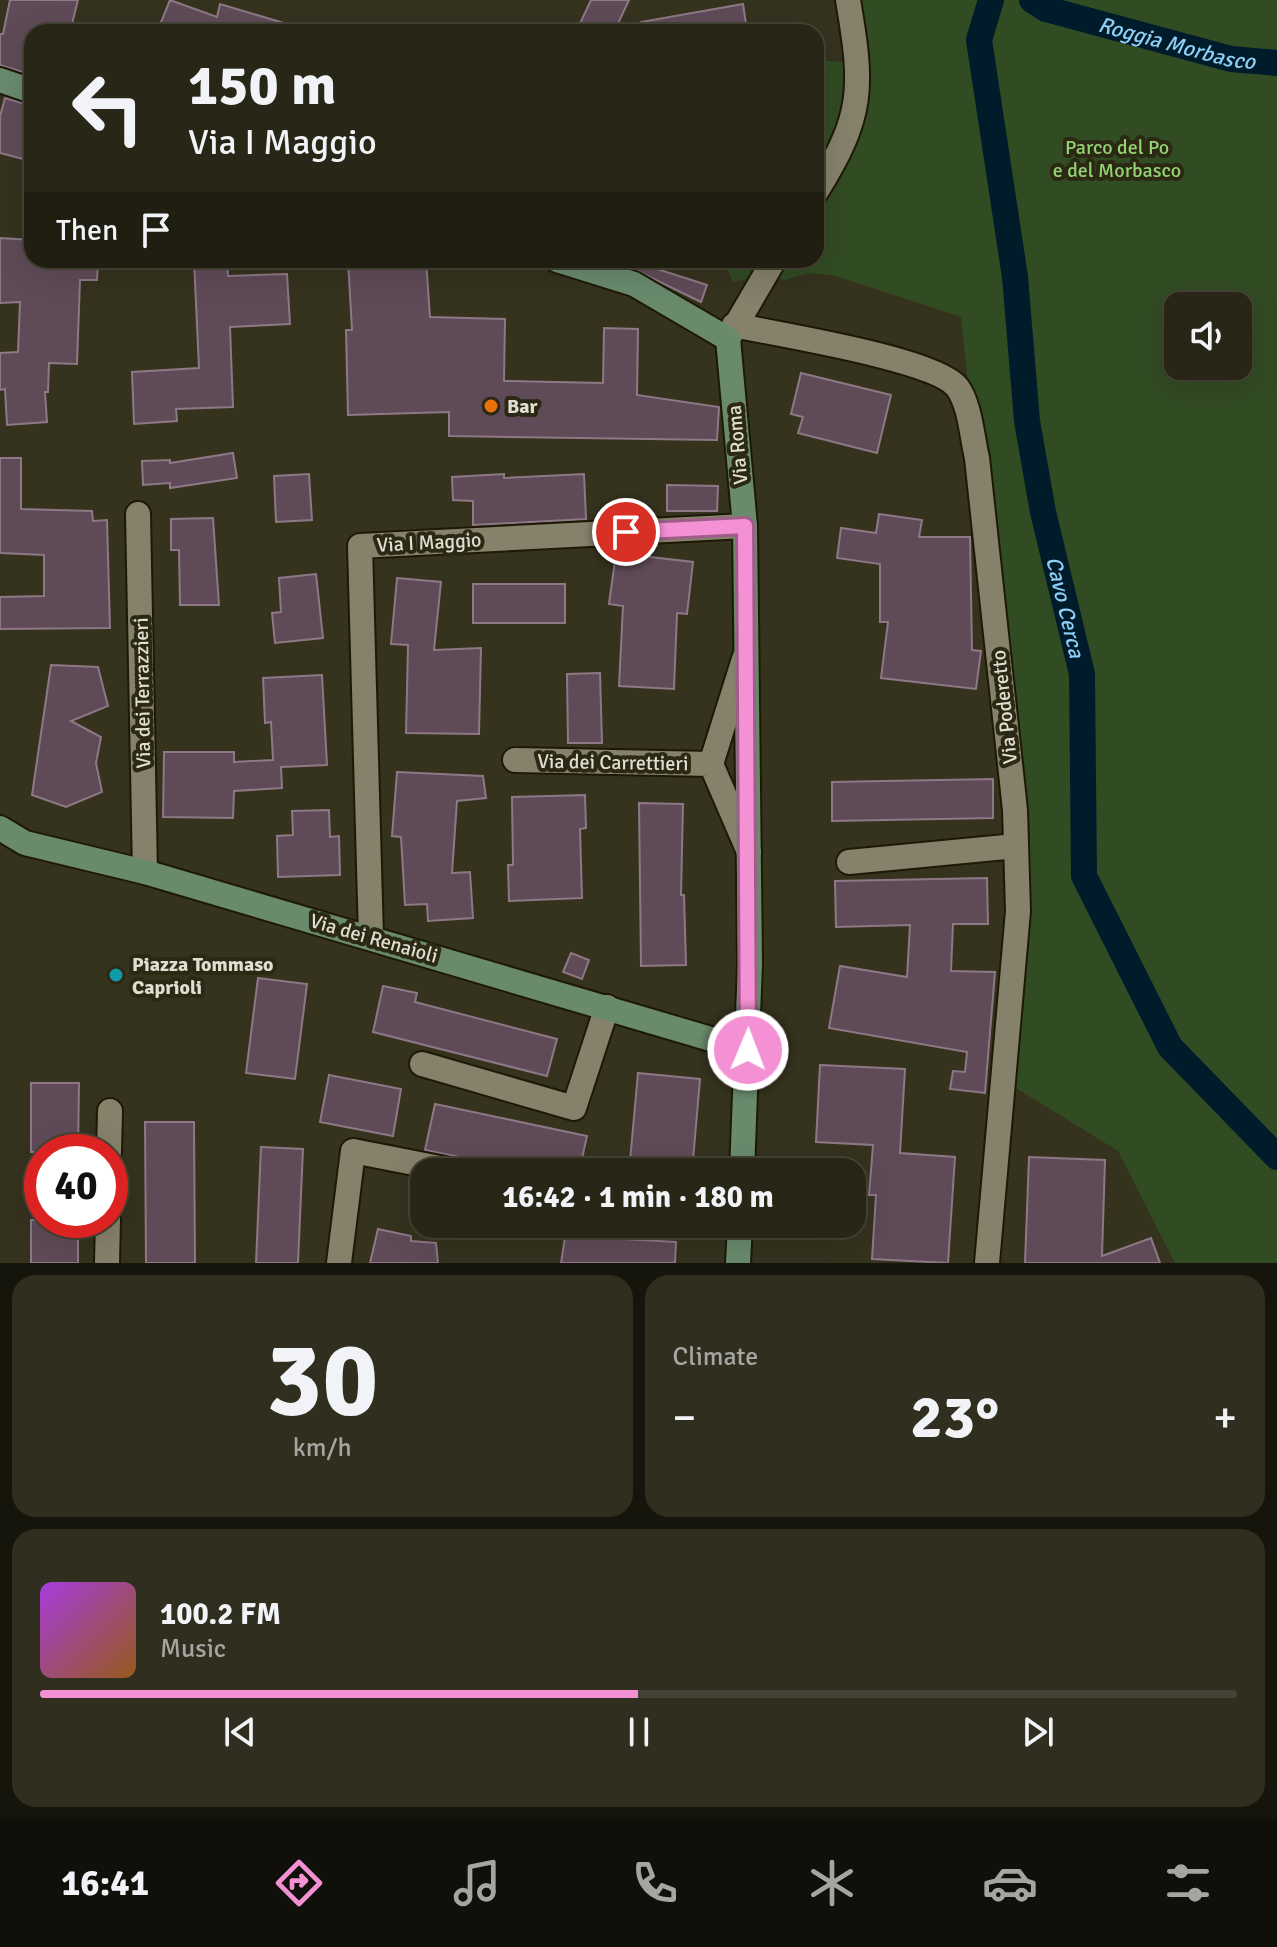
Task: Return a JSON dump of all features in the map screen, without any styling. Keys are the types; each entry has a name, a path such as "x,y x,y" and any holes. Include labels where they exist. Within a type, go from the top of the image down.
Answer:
{"street":[{"path":"824,179 839,154 858,102 855,39 848,0"},
{"path":"0,80 24,88"},
{"path":"583,268 634,284 731,332 769,268"},
{"name":"Via Roma","path":"731,332 745,526 749,852 748,1050 743,1158"},
{"name":"Via Poderetto","path":"731,332 924,367 958,388 977,458 1016,846 1018,911 987,1263"},
{"name":"Via dei Terrazzieri","path":"138,514 145,872"},
{"name":"Via I Maggio","path":"371,937 360,546 745,526"},
{"name":"Via dei Carrettieri","path":"746,652 711,764 749,852"},
{"name":"Via dei Carrettieri","path":"515,760 711,764"},
{"name":"Via dei Renaioli","path":"0,828 25,843 145,872 748,1050"},
{"path":"0,844 25,843"},
{"path":"849,862 1016,846"},
{"path":"422,1064 574,1108 607,1007"},
{"path":"109,1134 110,1111"},
{"path":"339,1263 353,1151 410,1162"},
{"path":"107,1263 108,1238"},
{"path":"738,1263 739,1238"}],"green space":[{"name":"Parco del Po e del Morbasco","path":"837,0 1277,0 1277,1263 1175,1263 1118,1151 995,1075 1010,789 961,317 836,276 808,273 785,280 767,275 733,282 727,268 824,268 824,169 836,149 824,143 824,61 858,63"}],"building":[{"path":"10,0 78,0 72,24 24,24 24,72 0,65 0,34 3,34"},
{"path":"170,0 217,17 220,4 287,24 160,24"},
{"path":"591,0 629,0 618,24 580,24"},
{"path":"743,4 746,24 641,24"},
{"path":"5,98 24,104 24,159 0,153 0,116"},
{"path":"0,238 24,240 24,268 98,268 97,280 80,280 77,364 49,363 48,392 45,392 47,422 7,425 5,389 0,390 0,353 18,352 20,302 0,303"},
{"path":"194,268 228,268 228,276 287,274 290,324 230,327 233,407 176,409 177,421 134,424 132,372 199,368"},
{"path":"348,268 427,268 430,317 505,319 504,381 603,383 604,328 638,329 637,395 719,407 717,440 449,436 449,412 348,415 346,330 352,330"},
{"path":"631,268 654,268 707,285 701,302"},
{"path":"801,373 891,395 877,453 798,433 803,417 791,414"},
{"path":"233,453 237,478 170,488 170,483 143,485 142,461 170,460 170,463"},
{"path":"0,458 21,458 21,509 92,511 93,521 107,520 110,628 0,629 0,597 44,596 44,555 0,553"},
{"path":"309,474 312,520 276,522 274,476"},
{"path":"504,474 504,478 584,474 586,519 473,525 473,501 453,500 452,477"},
{"path":"667,485 718,486 717,511 667,511"},
{"path":"879,514 922,520 919,537 970,537 972,650 981,651 976,689 881,678 888,622 880,622 880,564 837,558 841,528 876,533"},
{"path":"213,518 219,605 180,605 179,550 171,550 171,519"},
{"path":"616,553 693,562 687,614 677,613 674,689 619,686 623,606 609,604"},
{"path":"316,574 323,638 275,643 272,613 281,612 279,578"},
{"path":"397,578 441,582 434,650 481,648 479,734 406,733 408,645 391,644"},
{"path":"473,584 565,584 565,623 473,623"},
{"path":"51,665 98,667 108,706 71,721 101,737 96,763 102,792 66,807 32,795"},
{"path":"600,673 602,743 568,743 567,674"},
{"path":"322,675 327,765 281,767 282,788 234,791 233,818 163,817 164,752 234,752 234,762 273,760 271,722 265,723 263,678"},
{"path":"397,772 483,776 486,798 457,801 452,873 470,872 473,918 428,921 427,904 405,905 401,837 392,836"},
{"path":"993,779 993,818 832,821 832,782"},
{"path":"585,795 586,828 580,829 582,898 509,901 508,865 513,865 512,797"},
{"path":"639,803 683,804 681,895 684,895 686,965 641,966"},
{"path":"329,810 330,837 339,836 340,875 278,877 277,836 293,835 292,811"},
{"path":"987,878 988,924 953,924 951,971 995,972 985,1093 950,1089 953,1071 965,1072 967,1052 829,1028 840,966 907,977 910,925 836,927 835,881"},
{"path":"571,953 589,960 582,979 563,972"},
{"path":"258,978 307,984 295,1079 246,1073"},
{"path":"383,986 417,993 415,1002 557,1039 547,1076 373,1032"},
{"path":"820,1065 905,1069 900,1153 955,1157 948,1263 872,1259 876,1195 869,1195 873,1145 816,1142"},
{"path":"638,1073 700,1079 693,1158 630,1158"},
{"path":"329,1075 401,1089 393,1136 320,1122"},
{"path":"31,1083 79,1083 78,1134 31,1134"},
{"path":"435,1104 587,1136 582,1158 464,1158 425,1150"},
{"path":"145,1122 194,1122 195,1263 146,1263"},
{"path":"261,1147 303,1149 298,1263 256,1263"},
{"path":"1029,1157 1105,1160 1102,1256 1151,1238 1160,1263 1025,1263"},
{"path":"378,1229 410,1236 411,1241 436,1243 438,1263 370,1263"},
{"path":"31,1238 78,1238 78,1263 31,1263"},
{"path":"565,1238 676,1242 675,1263 561,1263"}],"waterway":[{"name":"Cavo Cerca","path":"991,0 979,40 1015,277 1027,421 1043,512 1082,674 1084,876 1170,1047 1277,1157"},
{"name":"Roggia Morbasco","path":"1032,0 1046,9 1231,59 1277,63"}],"place":[{"name":"Bar","path":"491,406"},
{"name":"Piazza Tommaso Caprioli","path":"116,975"}],"route":[{"path":"626,532 745,526 750,963 748,1050"}]}
